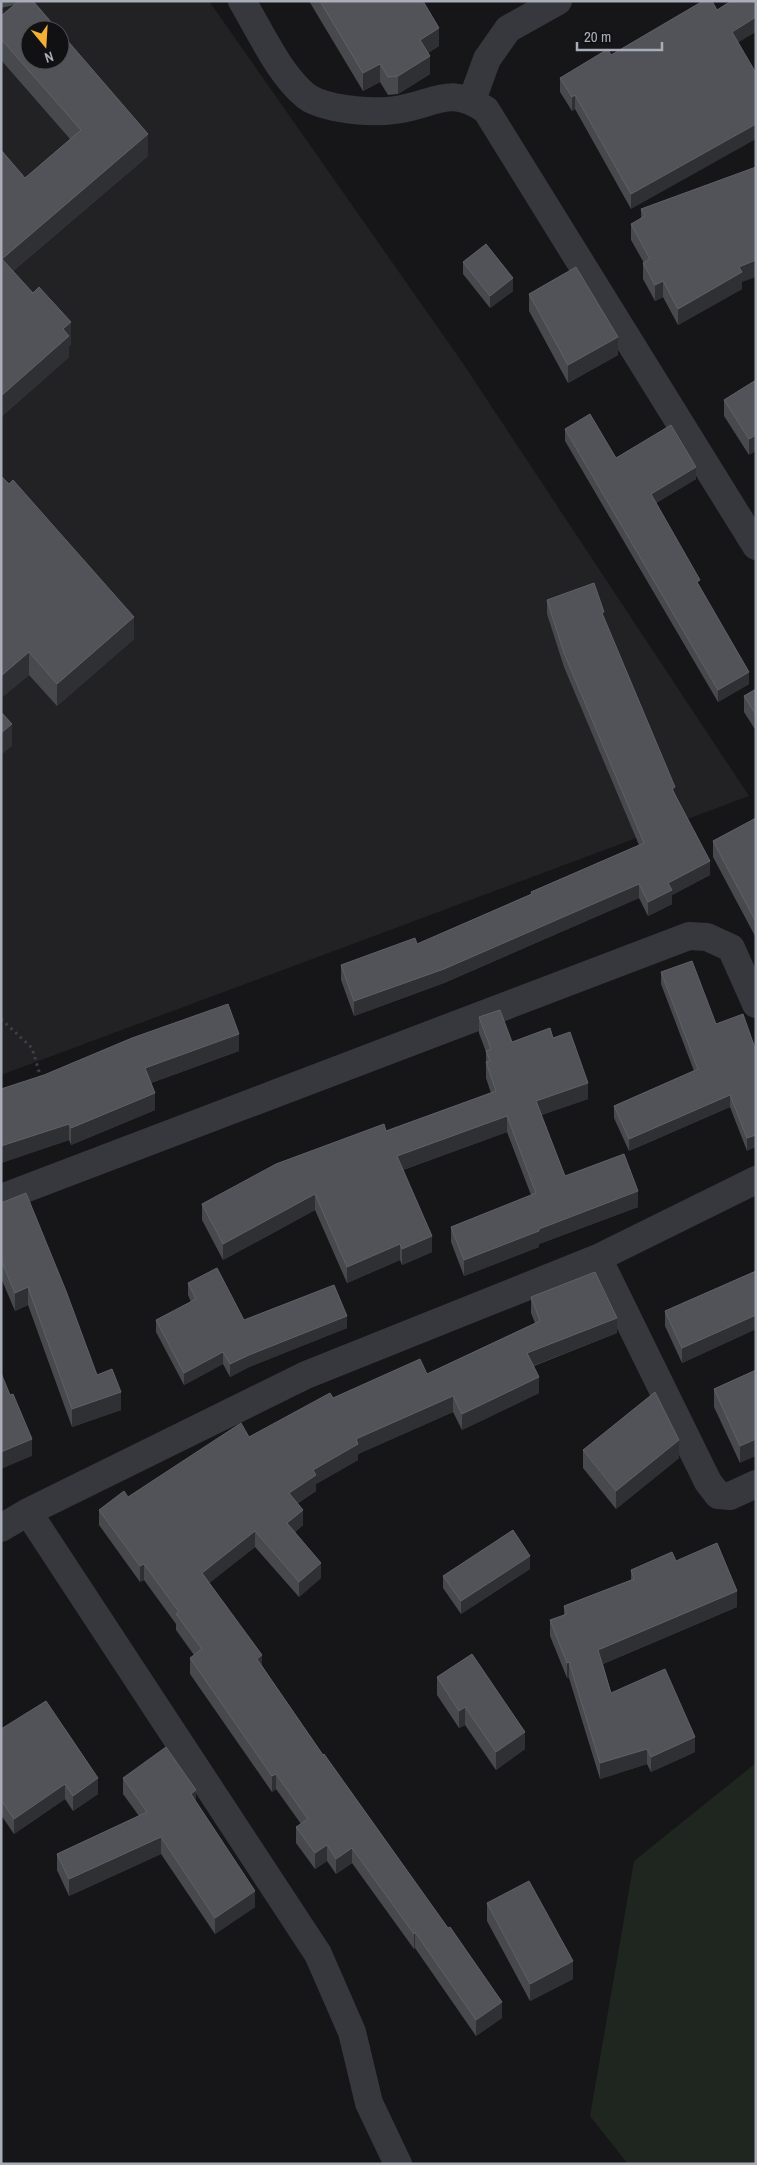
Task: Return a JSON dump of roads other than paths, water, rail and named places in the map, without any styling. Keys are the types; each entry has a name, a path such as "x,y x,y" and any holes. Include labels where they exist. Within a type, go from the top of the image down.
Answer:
{"street":[{"path":"242,1 286,75 307,98 325,105 357,112 396,110 454,96 472,100 486,110 756,546"},
{"path":"472,100 488,59 508,30 558,1"},
{"path":"1,1198 689,936 707,937 731,948 756,1004"},
{"path":"1,1528 28,1512 306,1376 598,1258 756,1180"},
{"path":"598,1258 708,1482 718,1495 730,1496 756,1484"},
{"path":"28,1512 318,1954 352,2032 369,2103 398,2164"}]}
